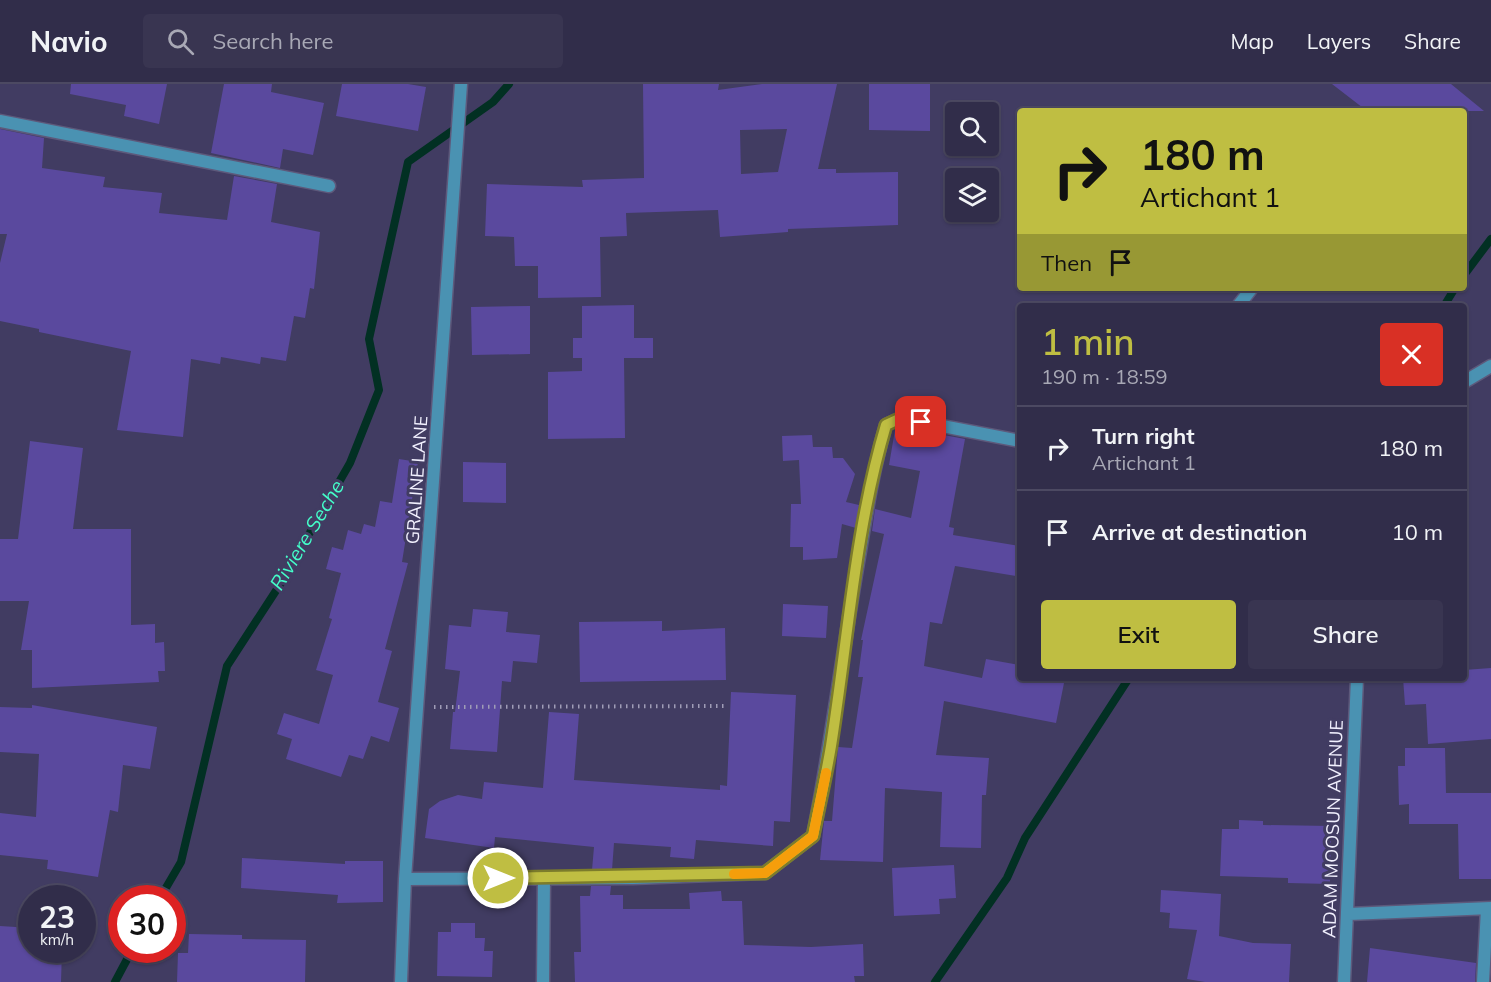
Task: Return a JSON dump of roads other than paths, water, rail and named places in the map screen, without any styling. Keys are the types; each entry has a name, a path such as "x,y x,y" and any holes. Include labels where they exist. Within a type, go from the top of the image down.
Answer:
{"street":[{"name":"GRALINE LANE","path":"401,982 405,879 461,84"},
{"path":"0,121 329,186"},
{"path":"1240,303 1250,291"},
{"path":"1467,380 1491,366"},
{"path":"405,879 765,873 813,836 831,747 849,614 876,458 886,425 901,418 1017,440"},
{"name":"ADAM MOOSUN AVENUE","path":"1344,982 1357,681"},
{"path":"543,982 544,878"},
{"path":"1348,914 1489,908 1483,982"}],"waterway":[{"name":"Riviere Seche","path":"168,885 181,862 227,666 281,583 350,463 379,390 369,339 408,162 493,102 509,84"},
{"path":"1467,271 1491,239"},
{"path":"1446,303 1453,291"},
{"path":"935,982 1007,878 1025,838 1127,681"},
{"name":"Riviere Seche","path":"115,982 125,963"}]}
